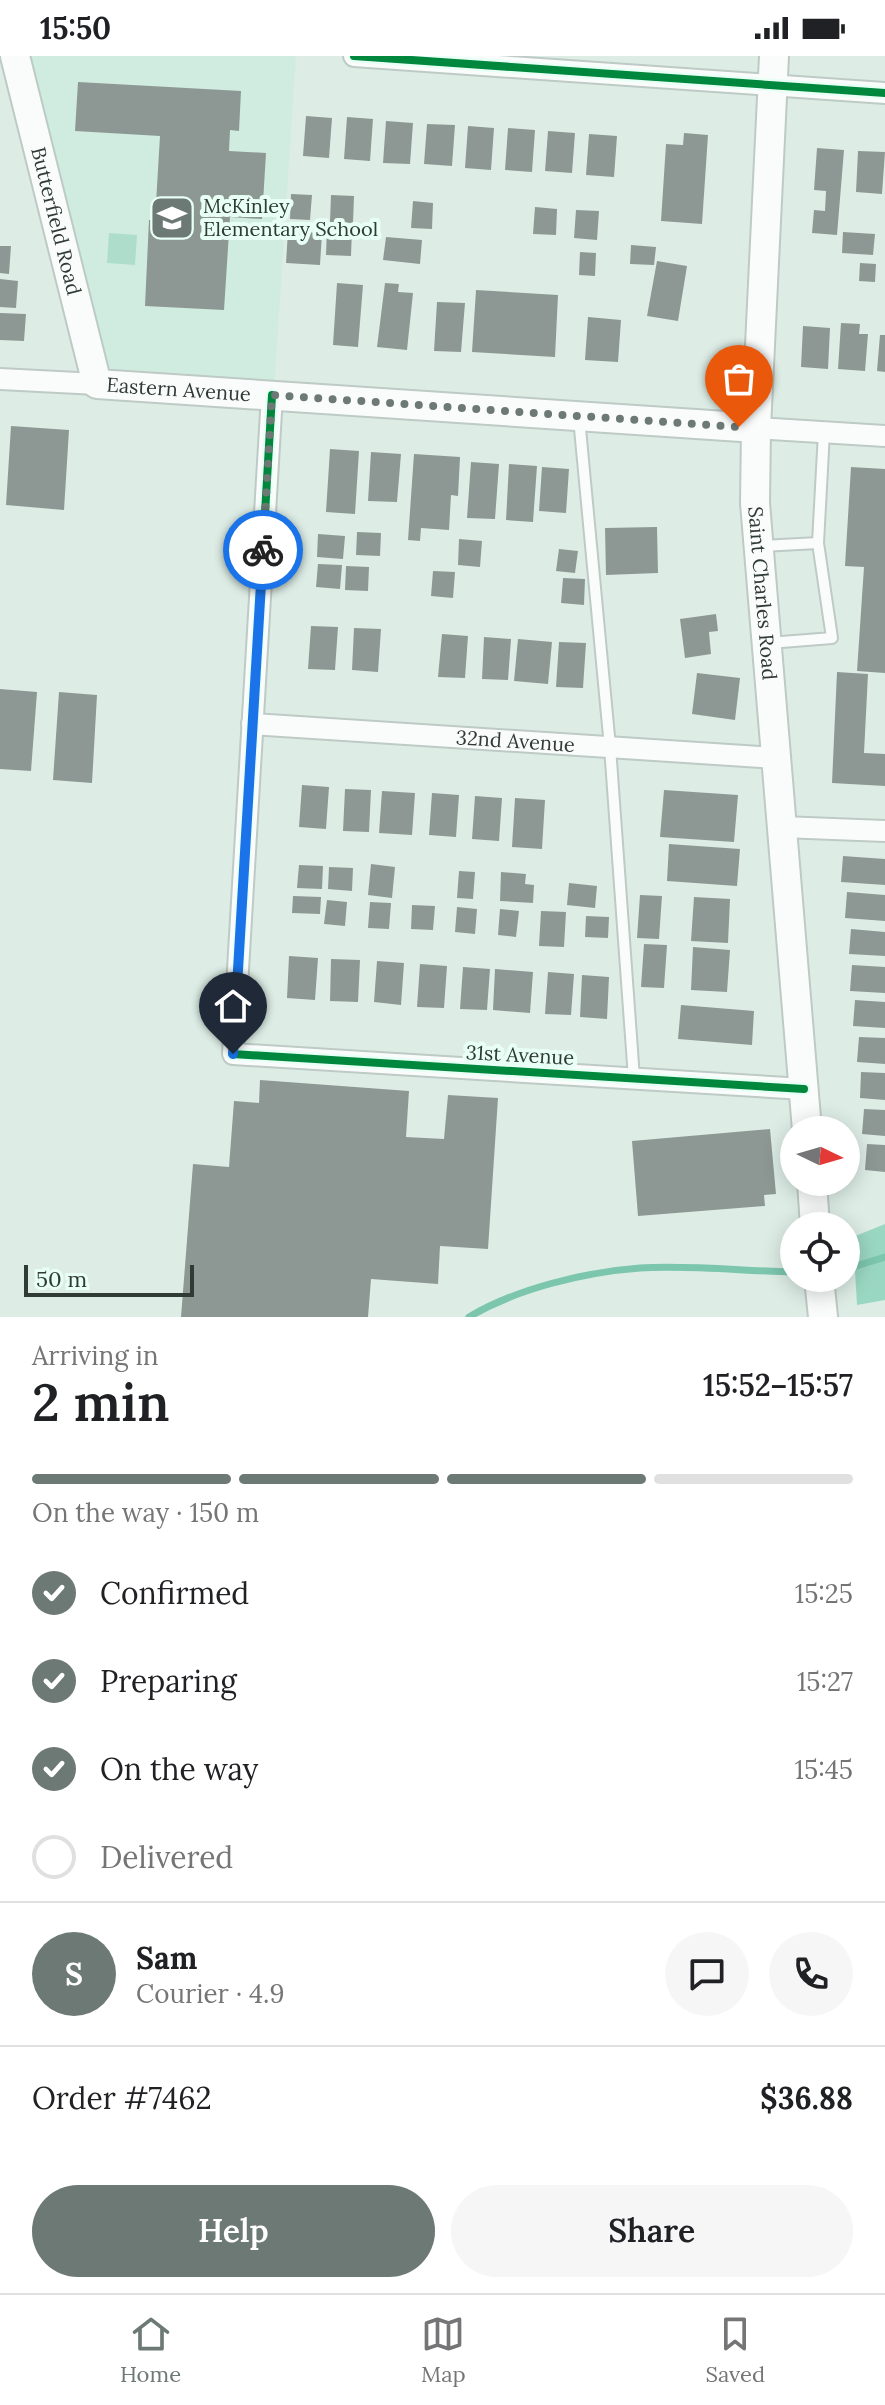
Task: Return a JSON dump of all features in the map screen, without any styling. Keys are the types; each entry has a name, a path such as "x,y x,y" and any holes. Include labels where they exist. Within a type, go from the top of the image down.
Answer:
{"main road":[{"name":"Butterfield Road","path":"15,56 97,384"},
{"name":"Saint Charles Road","path":"774,56 755,503 806,1116"},
{"name":"Eastern Avenue","path":"97,384 756,428"},
{"path":"821,1292 823,1317"}],"street":[{"path":"354,56 885,93"},
{"name":"Eastern Avenue","path":"0,379 97,384"},
{"path":"252,724 272,395"},
{"name":"Eastern Avenue","path":"756,428 885,436"},
{"name":"32nd Avenue","path":"252,724 777,758"},
{"name":"31st Avenue","path":"252,724 233,1054 804,1089"},
{"path":"782,827 885,831"}],"lane":[{"path":"578,416 610,747 634,1078"},
{"path":"767,644 832,638 818,543 824,432"},
{"path":"759,546 818,543"}],"shaded area":[{"name":"McKinley Elementary School","path":"18,56 296,56 274,391 99,381"},
{"path":"109,233 137,235 135,265 107,263"}],"green space":[{"path":"885,1224 885,1300 857,1305 856,1292 860,1292 860,1234"}],"building":[{"path":"78,82 241,91 239,131 230,130 229,151 266,153 262,219 230,217 224,310 145,306 149,220 155,220 160,136 75,131"},
{"path":"306,116 332,118 329,158 303,156"},
{"path":"347,117 373,119 370,161 344,159"},
{"path":"386,121 413,123 410,164 383,163"},
{"path":"427,124 455,125 452,166 424,164"},
{"path":"468,126 494,128 491,170 465,168"},
{"path":"508,128 535,130 532,172 505,170"},
{"path":"548,131 575,133 572,173 545,171"},
{"path":"684,133 708,135 702,224 661,221 666,144 683,145"},
{"path":"589,134 617,136 614,177 586,175"},
{"path":"817,148 844,150 837,235 812,233 814,210 825,211 826,191 814,190"},
{"path":"858,151 885,152 882,194 856,192"},
{"path":"291,194 312,195 310,220 290,219"},
{"path":"331,195 354,196 353,223 330,222"},
{"path":"413,201 433,203 432,229 411,228"},
{"path":"535,207 557,209 556,235 533,234"},
{"path":"576,210 599,211 597,240 574,238"},
{"path":"327,227 352,229 351,256 326,255"},
{"path":"288,231 322,233 320,265 286,263"},
{"path":"843,232 875,234 873,255 842,253"},
{"path":"386,237 422,240 420,264 383,260"},
{"path":"631,245 656,247 654,265 630,264"},
{"path":"0,246 11,246 9,274 0,273"},
{"path":"580,252 596,253 595,276 579,275"},
{"path":"657,261 687,266 678,321 647,316"},
{"path":"860,263 876,264 875,282 859,281"},
{"path":"0,279 18,281 16,308 0,307"},
{"path":"337,283 363,285 358,347 333,345"},
{"path":"385,283 399,284 398,292 413,293 407,350 377,347"},
{"path":"476,290 558,295 555,357 472,352"},
{"path":"437,302 465,303 461,352 434,351"},
{"path":"0,313 26,314 24,341 0,340"},
{"path":"588,317 621,320 618,362 585,360"},
{"path":"841,323 860,324 859,334 868,334 865,371 838,369"},
{"path":"803,326 830,328 828,369 801,367"},
{"path":"880,335 885,335 885,372 877,371"},
{"path":"11,426 69,430 64,510 6,505"},
{"path":"330,449 359,451 355,514 326,512"},
{"path":"371,452 401,454 397,502 368,501"},
{"path":"414,454 460,457 458,496 451,495 449,530 421,528 420,541 408,540"},
{"path":"471,462 499,464 495,519 467,518"},
{"path":"509,464 537,466 533,522 506,520"},
{"path":"542,467 569,469 566,513 539,511"},
{"path":"851,467 885,469 885,673 857,671 864,567 845,566"},
{"path":"657,527 658,573 606,575 605,528"},
{"path":"357,532 381,533 380,556 356,555"},
{"path":"318,534 345,536 343,559 317,557"},
{"path":"459,539 482,541 480,567 458,565"},
{"path":"559,549 578,551 575,573 556,571"},
{"path":"318,564 342,565 340,589 316,587"},
{"path":"346,566 369,567 368,591 345,590"},
{"path":"433,571 455,572 453,598 431,596"},
{"path":"563,578 585,579 584,605 561,603"},
{"path":"716,614 718,631 709,632 711,654 685,658 680,619"},
{"path":"311,626 338,627 335,670 308,669"},
{"path":"354,628 381,629 378,672 352,670"},
{"path":"442,634 468,636 465,678 438,677"},
{"path":"484,637 511,639 508,680 482,679"},
{"path":"518,639 552,642 548,684 514,681"},
{"path":"559,642 586,643 583,688 556,687"},
{"path":"837,672 868,674 864,753 885,754 885,786 832,783"},
{"path":"697,673 740,678 735,720 692,714"},
{"path":"0,689 37,692 31,771 0,769"},
{"path":"59,692 97,695 92,783 53,780"},
{"path":"302,785 329,787 326,829 299,827"},
{"path":"345,789 371,790 369,832 343,831"},
{"path":"664,790 738,795 734,842 660,837"},
{"path":"382,791 415,793 412,835 379,833"},
{"path":"432,793 459,795 456,837 429,835"},
{"path":"475,796 502,798 499,841 472,839"},
{"path":"515,798 545,800 542,849 512,847"},
{"path":"669,844 740,849 737,886 667,881"},
{"path":"843,856 885,859 885,885 841,882"},
{"path":"371,864 395,867 392,898 368,895"},
{"path":"299,865 323,866 322,889 297,888"},
{"path":"329,867 353,868 352,891 328,889"},
{"path":"459,871 475,872 473,899 457,898"},
{"path":"501,872 526,874 525,884 534,885 533,903 500,901"},
{"path":"569,883 597,886 595,908 567,905"},
{"path":"847,892 885,895 885,921 845,918"},
{"path":"640,895 662,896 659,939 637,938"},
{"path":"293,896 321,897 320,914 292,913"},
{"path":"694,897 730,899 728,943 691,941"},
{"path":"327,900 347,902 345,926 324,924"},
{"path":"370,902 391,903 389,929 368,928"},
{"path":"412,905 435,906 433,930 411,929"},
{"path":"457,907 477,909 475,934 455,932"},
{"path":"500,909 519,911 516,937 498,935"},
{"path":"541,911 566,912 564,947 539,946"},
{"path":"586,916 609,917 608,938 585,937"},
{"path":"851,929 885,932 885,956 849,954"},
{"path":"644,944 667,945 664,988 641,987"},
{"path":"693,947 730,950 727,992 691,990"},
{"path":"289,956 318,958 315,1000 287,998"},
{"path":"331,959 360,960 358,1002 330,1001"},
{"path":"377,961 404,963 401,1005 374,1002"},
{"path":"420,964 447,966 444,1008 417,1007"},
{"path":"852,965 885,967 885,993 850,991"},
{"path":"463,967 490,969 487,1010 460,1009"},
{"path":"495,969 533,972 530,1013 493,1010"},
{"path":"548,972 574,974 571,1015 545,1014"},
{"path":"582,975 609,977 607,1019 580,1017"},
{"path":"855,1000 885,1002 885,1028 853,1026"},
{"path":"681,1005 754,1011 752,1045 678,1039"},
{"path":"859,1037 885,1038 885,1064 857,1062"},
{"path":"861,1072 885,1073 885,1100 860,1098"},
{"path":"260,1080 409,1091 406,1137 444,1139 448,1095 498,1098 488,1249 440,1246 438,1284 371,1279 368,1317 181,1317 193,1164 229,1167 234,1101 259,1103"},
{"path":"864,1109 885,1110 885,1136 862,1134"},
{"path":"770,1129 776,1194 764,1195 765,1206 638,1216 632,1141"},
{"path":"867,1144 885,1145 885,1172 865,1170"}],"waterway":[{"path":"860,1265 885,1257"},
{"path":"469,1317 529,1290 619,1270 678,1267 780,1271"}],"cycle path":[{"path":"354,56 885,93"},
{"path":"272,395 233,1054 804,1089"}],"way so far":[{"path":"263,550 272,395 739,427"}],"place":[{"name":"McKinley Elementary School","path":"172,218"}],"route":[{"path":"233,1054 263,550"}]}
